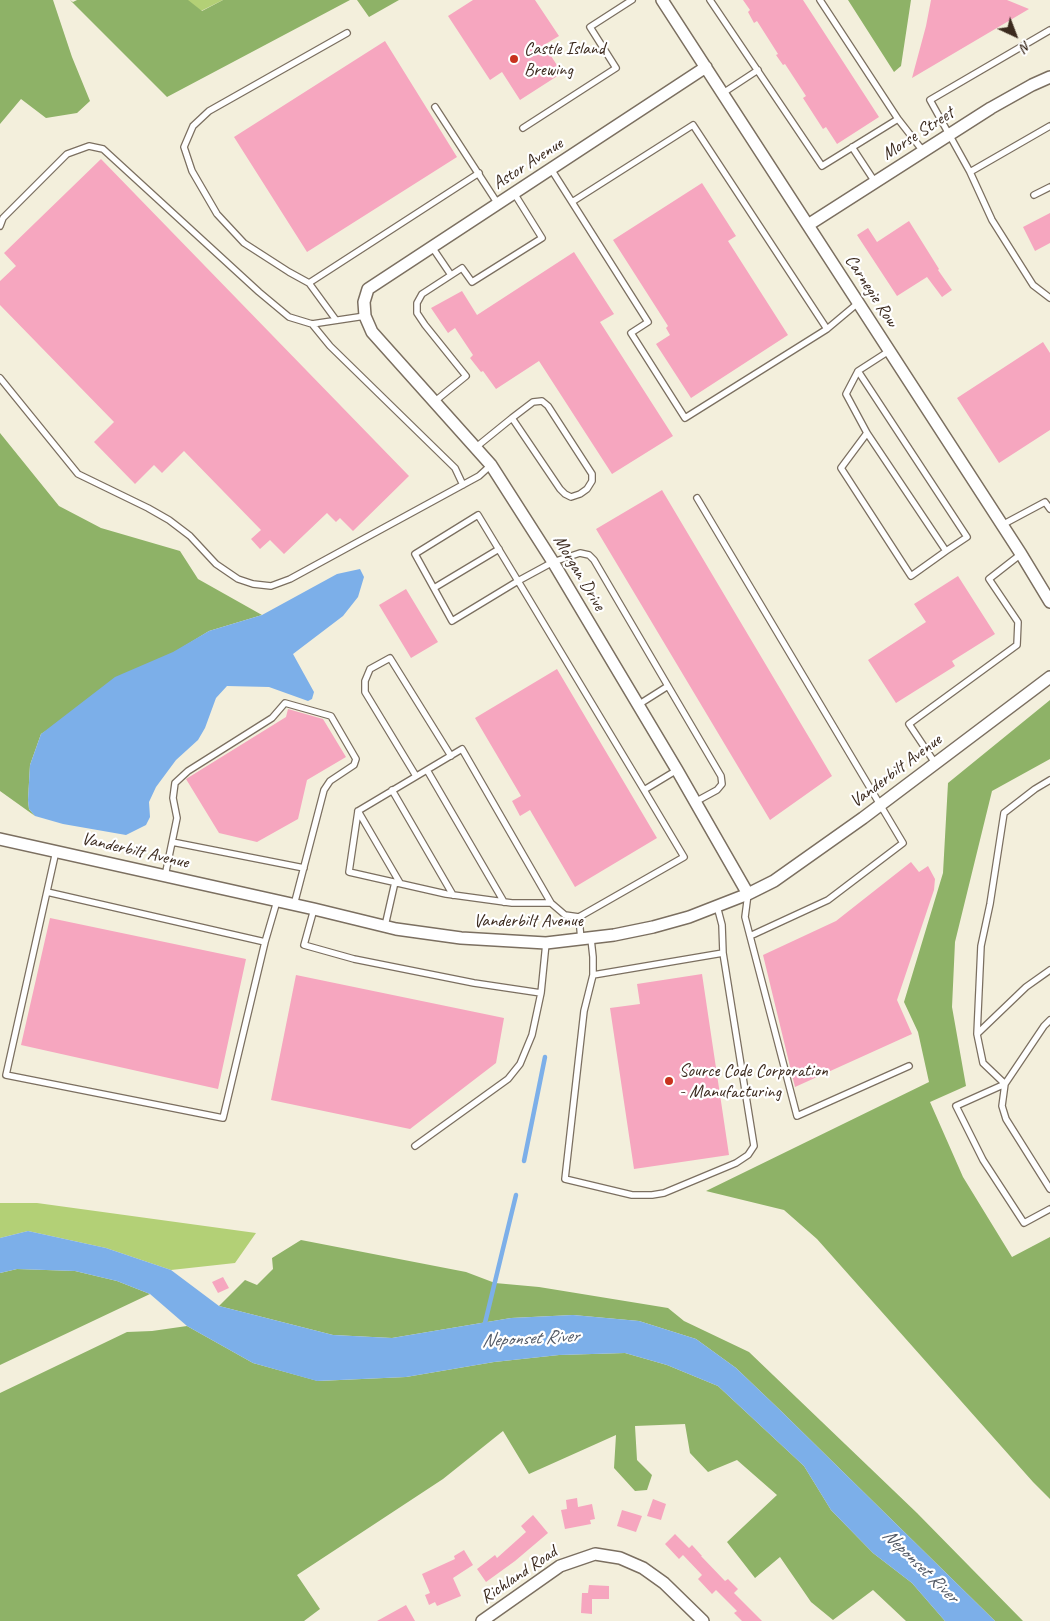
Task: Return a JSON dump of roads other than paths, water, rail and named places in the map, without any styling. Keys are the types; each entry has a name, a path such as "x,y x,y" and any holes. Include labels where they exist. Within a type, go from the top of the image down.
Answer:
{"street":[{"name":"Carnegie Row","path":"662,0 1021,554 1050,602"},
{"name":"Astor Avenue","path":"365,316 364,302 368,289 706,68"},
{"name":"Morse Street","path":"808,225 948,135 1016,94 1050,77"},
{"name":"Morgan Drive","path":"365,316 372,332 491,465 553,562 677,770 748,894"},
{"name":"Vanderbilt Avenue","path":"0,839 385,926 461,938 546,943 586,939 653,927 748,894 774,881 881,805 1050,677"},
{"name":"Richland Road","path":"482,1621 560,1566 595,1554 620,1558 643,1568 664,1583 703,1621"}],"lane":[{"path":"523,128 616,68 590,27 632,0"},
{"path":"710,0 822,166 898,120"},
{"path":"820,0 898,120 923,151"},
{"path":"1050,30 930,100 970,172 992,220 1033,285 1050,298"},
{"path":"336,320 309,283 244,243 217,214 192,171 184,147 192,126 209,111 347,33"},
{"path":"723,93 758,70"},
{"path":"435,106 498,204"},
{"path":"572,202 693,125 827,329"},
{"path":"970,172 1050,126"},
{"path":"0,226 3,218 67,154 89,146 103,149 288,317 312,324 365,316"},
{"path":"852,147 875,182"},
{"path":"551,169 648,322 631,333 685,418 827,329 858,304"},
{"path":"309,283 479,173"},
{"path":"1034,195 1050,187"},
{"path":"434,402 466,376 425,325 417,313 417,303 422,294 462,268 472,282 542,238 514,193"},
{"path":"432,247 451,275"},
{"path":"312,324 330,346 455,468 463,485"},
{"path":"889,351 858,371 846,394 866,433 946,551"},
{"path":"858,371 967,537 911,576 841,468 866,433"},
{"path":"0,378 78,474 148,508 168,520 190,536 216,564 238,579 253,584 271,586 290,578 463,485 479,476 491,465"},
{"path":"475,448 512,418 533,402 542,401 548,406 592,474 592,481 588,489 572,497 565,494 512,418"},
{"path":"697,498 902,842 828,900 750,936"},
{"path":"1002,525 1045,502 1050,509"},
{"path":"551,903 504,902 453,895 349,872 358,811 462,749 551,903 565,915 579,917 684,856 518,581 499,549 478,515 414,554 452,621 518,581 553,562 580,553 589,555 594,560 721,776 722,784 717,790 695,802"},
{"path":"434,588 499,549"},
{"path":"935,763 908,724 1017,645 1018,622 989,579 1021,554"},
{"path":"416,776 365,692 365,681 370,669 390,658 450,756"},
{"path":"638,705 668,686"},
{"path":"165,876 177,818 173,798 175,782 188,770 272,718 285,704 331,716 356,759 354,765 330,781 324,790 294,905"},
{"path":"427,770 504,902"},
{"path":"644,790 677,770"},
{"path":"1005,1084 983,1063 977,1034 981,946 990,904 1004,813 1050,780"},
{"path":"392,790 453,895"},
{"path":"358,811 398,883 385,926"},
{"path":"172,842 304,868"},
{"path":"56,851 6,1075 223,1118 265,942 277,901"},
{"path":"47,892 265,942"},
{"path":"748,894 745,918 798,1116 909,1066"},
{"path":"579,917 593,957 593,974 584,1011 565,1179 632,1195 652,1195 664,1193 736,1163 748,1155 754,1146 723,953 722,925 716,906"},
{"path":"314,909 304,945 354,958 474,983 541,993"},
{"path":"415,1146 508,1079 520,1064 532,1035 541,993 546,943"},
{"path":"593,974 723,953"},
{"path":"977,1034 1026,987 1050,970"},
{"path":"1050,1020 1005,1084 1002,1106 1006,1118 1050,1189"},
{"path":"1005,1084 956,1106 983,1160 1024,1223 1050,1209"}],"water":[{"path":"360,569 364,577 358,597 343,616 293,654 314,692 312,699 308,701 269,687 227,686 216,698 205,728 198,740 176,760 156,787 149,802 150,817 146,825 126,835 63,824 35,816 29,809 30,765 41,734 115,677 173,652 209,631 262,615 337,574"},
{"name":"Neponset River","path":"28,1231 106,1248 171,1270 219,1306 333,1335 392,1338 511,1318 573,1315 639,1321 696,1339 736,1368 995,1621 945,1621 912,1583 873,1553 831,1510 804,1466 718,1386 667,1365 625,1353 559,1355 494,1362 406,1377 317,1381 253,1363 187,1326 150,1294 117,1281 75,1271 17,1269 0,1273 0,1238"}],"waterway":[{"path":"524,1161 545,1057"},
{"name":"Neponset River","path":"484,1327 516,1195"}],"place":[{"name":"Castle Island Brewing","path":"514,59"},
{"name":"Source Code Corporation - Manufacturing","path":"669,1081"}]}
